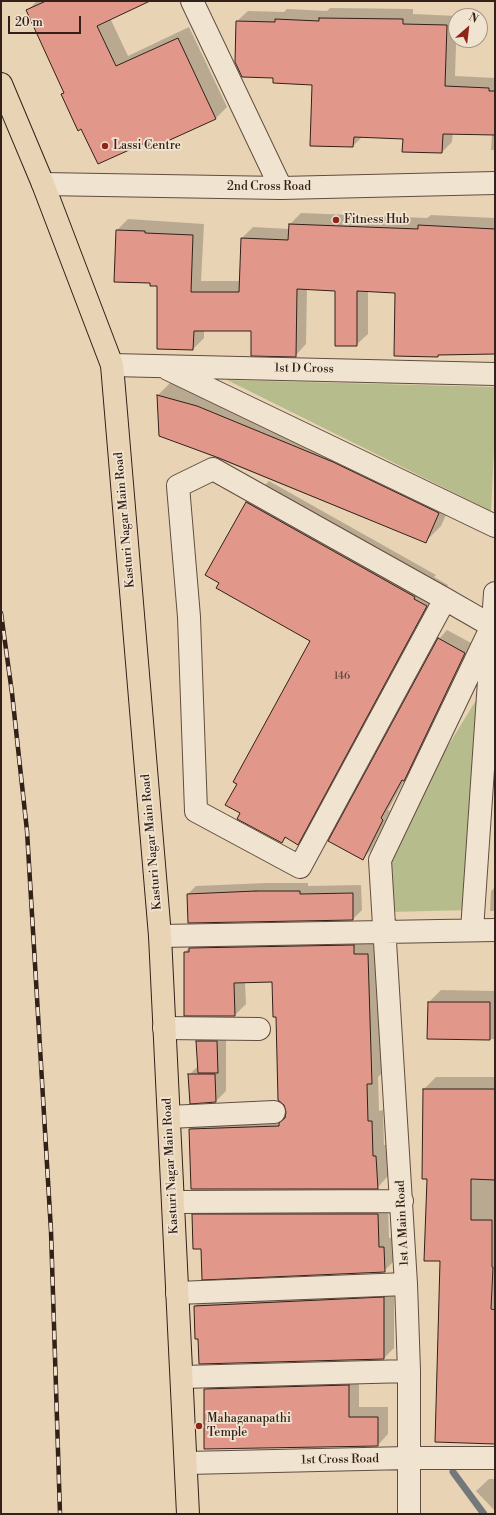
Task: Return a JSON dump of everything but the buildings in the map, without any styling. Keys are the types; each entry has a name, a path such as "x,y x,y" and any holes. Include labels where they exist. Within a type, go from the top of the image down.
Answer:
{"main road":[{"name":"Kasturi Nagar Main Road","path":"1,84 43,184 112,365 160,936 188,1514"}],"street":[{"path":"192,1 281,188"},
{"name":"2nd Cross Road","path":"43,184 281,188 495,183"},
{"name":"1st D Cross","path":"112,365 495,374"},
{"path":"162,366 495,526"},
{"path":"445,599 300,867 196,811 189,617 178,486 213,469 445,599 492,626"},
{"path":"472,930 495,593"},
{"name":"1st A Main Road","path":"409,1514 409,1371 406,1284 402,1201 383,932 380,860 492,626"},
{"path":"160,936 495,930"},
{"path":"164,1028 259,1029"},
{"path":"169,1117 274,1112"},
{"path":"173,1202 402,1201"},
{"path":"178,1293 406,1284"},
{"path":"182,1377 409,1371"},
{"name":"1st Cross Road","path":"186,1463 408,1458 495,1458"}],"green space":[{"path":"227,380 495,387 495,430 491,511"},
{"path":"478,697 469,910 391,912 390,861 443,754"}],"waterway":[{"path":"453,1472 484,1514"}],"railway":[{"path":"1,613 12,693 27,831 51,1231 60,1514"}],"place":[{"name":"Lassi Centre","path":"105,146"},
{"name":"Fitness Hub","path":"336,220"},
{"name":"Mahaganapathi Temple","path":"199,1426"}]}
